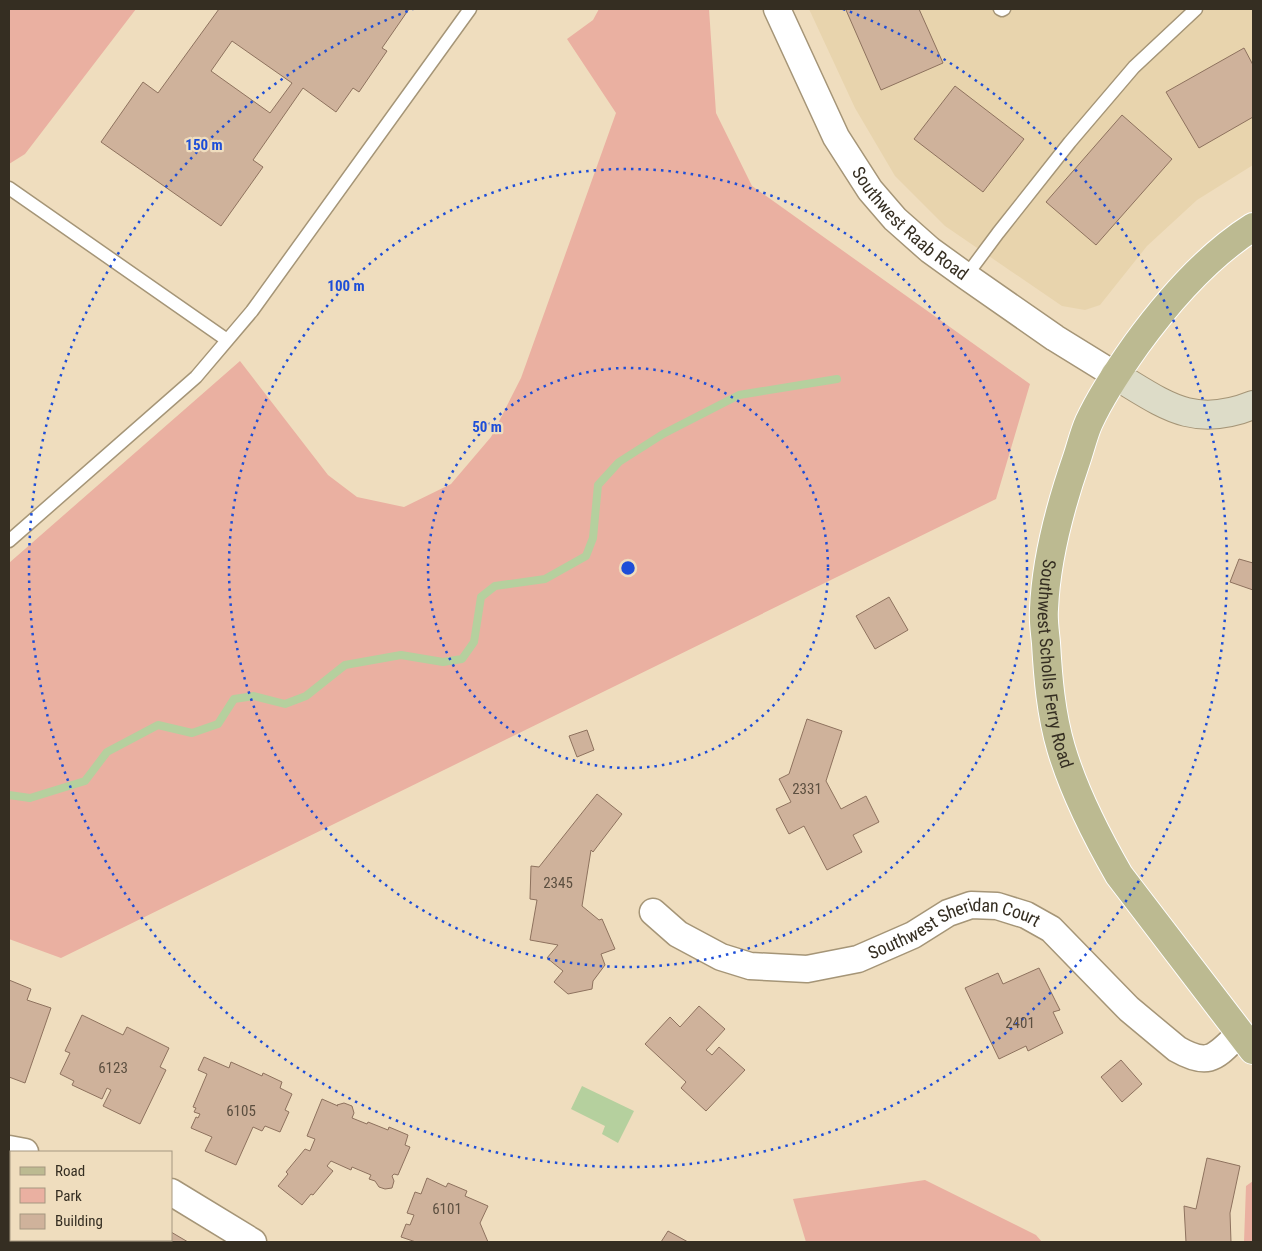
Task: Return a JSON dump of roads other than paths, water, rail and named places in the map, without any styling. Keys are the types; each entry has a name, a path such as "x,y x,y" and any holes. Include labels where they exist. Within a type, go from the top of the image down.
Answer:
{"main road":[{"name":"Southwest Scholls Ferry Road","path":"1247,1042 1119,875 1102,846 1072,780 1058,737 1048,679 1044,609 1050,561 1068,482 1088,423 1115,375 1158,315 1196,273 1253,227"},
{"path":"1115,375 1162,403 1183,412 1197,415 1226,414 1253,405"}],"street":[{"name":"Southwest Raab Road","path":"777,9 836,137 870,190 895,219 930,250 966,276 1055,338 1115,375"},
{"name":"Southwest Sheridan Court","path":"654,912 678,934 721,957 750,966 806,969 858,959 913,936 948,913 971,905 997,906 1026,915 1051,929 1129,1009 1177,1049 1186,1054 1198,1060 1209,1059 1219,1052 1247,1042"},
{"path":"172,1193 252,1242"}],"lane":[{"path":"9,541 196,377 252,311 470,9"},
{"path":"966,276 1070,142 1134,67 1196,9"},
{"path":"9,188 227,340"}],"waterway":[{"path":"9,795 30,798 85,781 107,752 158,725 192,733 218,724 234,699 254,696 285,704 306,696 345,665 401,655 443,662 462,659 474,642 481,597 495,586 545,579 586,556 593,538 598,485 619,462 663,434 739,395 837,379"}]}
